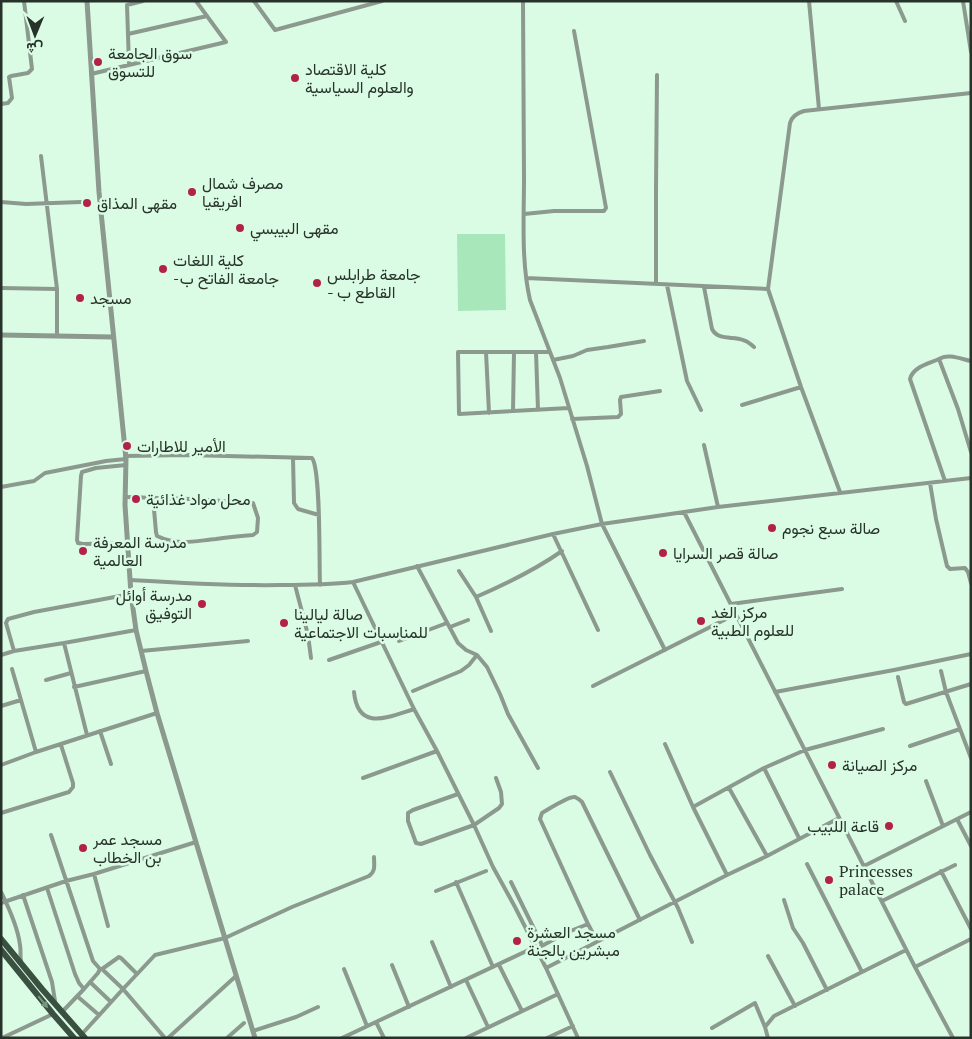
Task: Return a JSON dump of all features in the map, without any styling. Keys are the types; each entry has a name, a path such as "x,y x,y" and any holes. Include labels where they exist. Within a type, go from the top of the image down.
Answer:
{"main road":[{"path":"1,939 84,1036"},
{"path":"1,950 74,1038"}],"street":[{"path":"1,104 8,104 12,98 9,77 28,73 32,69 24,1"},
{"path":"87,1 99,192 126,460 130,580 136,630 157,713 255,1038"},
{"path":"129,65 127,5 142,1"},
{"path":"91,74 226,42 196,1"},
{"path":"254,1 274,30 382,1"},
{"path":"523,1 524,214 526,278 530,300 569,408 602,524 665,650"},
{"path":"809,1 819,109"},
{"path":"896,1 905,20"},
{"path":"963,1 971,52"},
{"path":"128,34 207,16"},
{"path":"524,214 554,211 604,211 606,208 574,30"},
{"path":"656,284 657,76"},
{"path":"840,492 801,387 768,289 790,123 797,114 819,109 971,93"},
{"path":"41,156 57,289 57,336"},
{"path":"1,202 26,204 81,202"},
{"path":"526,278 768,289"},
{"path":"666,285 687,381 701,410"},
{"path":"704,287 714,334 747,341 754,347"},
{"path":"1,288 57,289"},
{"path":"1,335 113,337"},
{"path":"553,360 573,356 587,350 644,341"},
{"path":"549,352 458,352 459,414 569,408"},
{"path":"486,352 489,413"},
{"path":"513,411 514,352"},
{"path":"536,352 538,410"},
{"path":"945,481 910,379 911,373 943,356 971,362"},
{"path":"939,359 958,409 971,452"},
{"path":"742,405 801,387"},
{"path":"572,419 618,418 621,414 621,397 660,391"},
{"path":"704,445 718,507"},
{"path":"1,487 34,481 44,473 106,461 187,456 310,458 314,461 319,515 320,585"},
{"path":"293,458 294,503 298,509 319,515"},
{"path":"126,460 82,472 77,540 78,543 83,544 128,542"},
{"path":"130,580 206,585 320,585 353,582 602,524 718,507 971,478"},
{"path":"930,483 947,566 950,569 965,568 971,582"},
{"path":"126,497 153,498 252,503 258,518 256,532 252,535 193,542 176,542 164,539 157,536 153,498"},
{"path":"684,512 906,950 953,1038"},
{"path":"553,534 598,630"},
{"path":"476,597 526,574 562,551"},
{"path":"417,566 458,643 466,650 477,655 486,667 508,714 538,768"},
{"path":"459,571 476,597 491,631"},
{"path":"353,582 414,709 546,968 578,1038"},
{"path":"295,585 308,635 311,658"},
{"path":"731,604 842,589"},
{"path":"14,651 6,623 8,619 34,612 131,594"},
{"path":"594,686 736,614"},
{"path":"450,628 468,620"},
{"path":"399,641 446,623"},
{"path":"1,655 14,651 136,630"},
{"path":"141,651 248,641"},
{"path":"329,660 381,642"},
{"path":"64,643 87,735"},
{"path":"776,692 971,654"},
{"path":"413,691 461,671 477,655"},
{"path":"12,669 36,752"},
{"path":"74,687 146,671"},
{"path":"942,671 946,692 971,758"},
{"path":"46,680 71,673"},
{"path":"898,677 906,704 971,684"},
{"path":"354,692 358,709 368,718 378,720 414,709"},
{"path":"1,706 21,700"},
{"path":"1,765 157,713"},
{"path":"693,807 764,768 805,750 883,729"},
{"path":"910,746 960,729"},
{"path":"100,731 111,764"},
{"path":"1,813 69,792 72,789 73,784 61,744"},
{"path":"665,744 693,807 727,875"},
{"path":"363,778 437,752"},
{"path":"764,768 799,838"},
{"path":"610,772 675,902 692,942"},
{"path":"458,794 408,813 407,818 415,841 418,844 474,825 499,808 502,804 501,792 496,778"},
{"path":"926,781 943,826"},
{"path":"729,788 767,856"},
{"path":"597,941 540,819 542,813 561,802 574,797 582,802 640,920"},
{"path":"864,866 971,812"},
{"path":"546,968 839,818"},
{"path":"957,819 971,846"},
{"path":"51,835 93,961 122,988 167,1038 236,976"},
{"path":"4,902 66,881 196,842"},
{"path":"84,1036 122,988 156,955 225,938 285,910 369,876 375,868 374,857"},
{"path":"808,864 862,972"},
{"path":"882,901 955,865"},
{"path":"436,891 486,871"},
{"path":"941,871 971,929"},
{"path":"94,874 108,926"},
{"path":"456,882 493,967"},
{"path":"511,882 542,945"},
{"path":"47,888 75,974 84,989"},
{"path":"1,892 18,936 21,962"},
{"path":"24,895 52,982 55,1004"},
{"path":"784,900 793,928 803,943 827,990"},
{"path":"342,1038 588,924"},
{"path":"915,967 971,939"},
{"path":"432,942 451,987"},
{"path":"764,1026 774,1016 906,950"},
{"path":"768,956 796,1006"},
{"path":"62,1012 101,970 119,957 137,974"},
{"path":"392,964 408,1007"},
{"path":"499,965 522,1010"},
{"path":"344,969 366,1026"},
{"path":"466,980 488,1026"},
{"path":"90,982 111,1002"},
{"path":"466,1038 558,994"},
{"path":"77,996 99,1015"},
{"path":"712,1028 754,1003 768,1038"},
{"path":"253,1031 296,1017 318,1007"},
{"path":"2,1038 53,1014"},
{"path":"376,1022 384,1038"},
{"path":"227,1038 244,1023"},
{"path":"547,1038 573,1026"}],"green space":[{"path":"457,234 505,234 506,310 458,311"}],"place":[{"name":"سوق الجامعة للتسوق","path":"98,62"},
{"name":"كلية الاقتصاد والعلوم السياسية","path":"295,78"},
{"name":"مصرف شمال افريقيا","path":"192,192"},
{"name":"مقهى المذاق","path":"87,203"},
{"name":"مقهى البيبسي","path":"240,228"},
{"name":"كلية اللغات -جامعة الفاتح ب","path":"163,269"},
{"name":"جامعة طرابلس - القاطع ب","path":"317,283"},
{"name":"مسجد","path":"80,298"},
{"name":"الأمير للاطارات","path":"127,446"},
{"name":"محل مواد غذائية","path":"136,499"},
{"name":"صالة سبع نجوم","path":"772,528"},
{"name":"مدرسة المعرفة العالمية","path":"83,551"},
{"name":"صالة قصر السرايا","path":"663,553"},
{"name":"مدرسة أوائل التوفيق","path":"202,604"},
{"name":"مركز الغد للعلوم الطبية","path":"701,621"},
{"name":"صالة ليالينا للمناسبات الاجتماعية","path":"284,623"},
{"name":"مركز الصيانة","path":"832,765"},
{"name":"قاعة اللبيب","path":"889,826"},
{"name":"مسجد عمر بن الخطاب","path":"83,848"},
{"name":"Princesses palace","path":"829,880"},
{"name":"مسجد العشرة مبشرين بالجنة","path":"517,941"}]}
